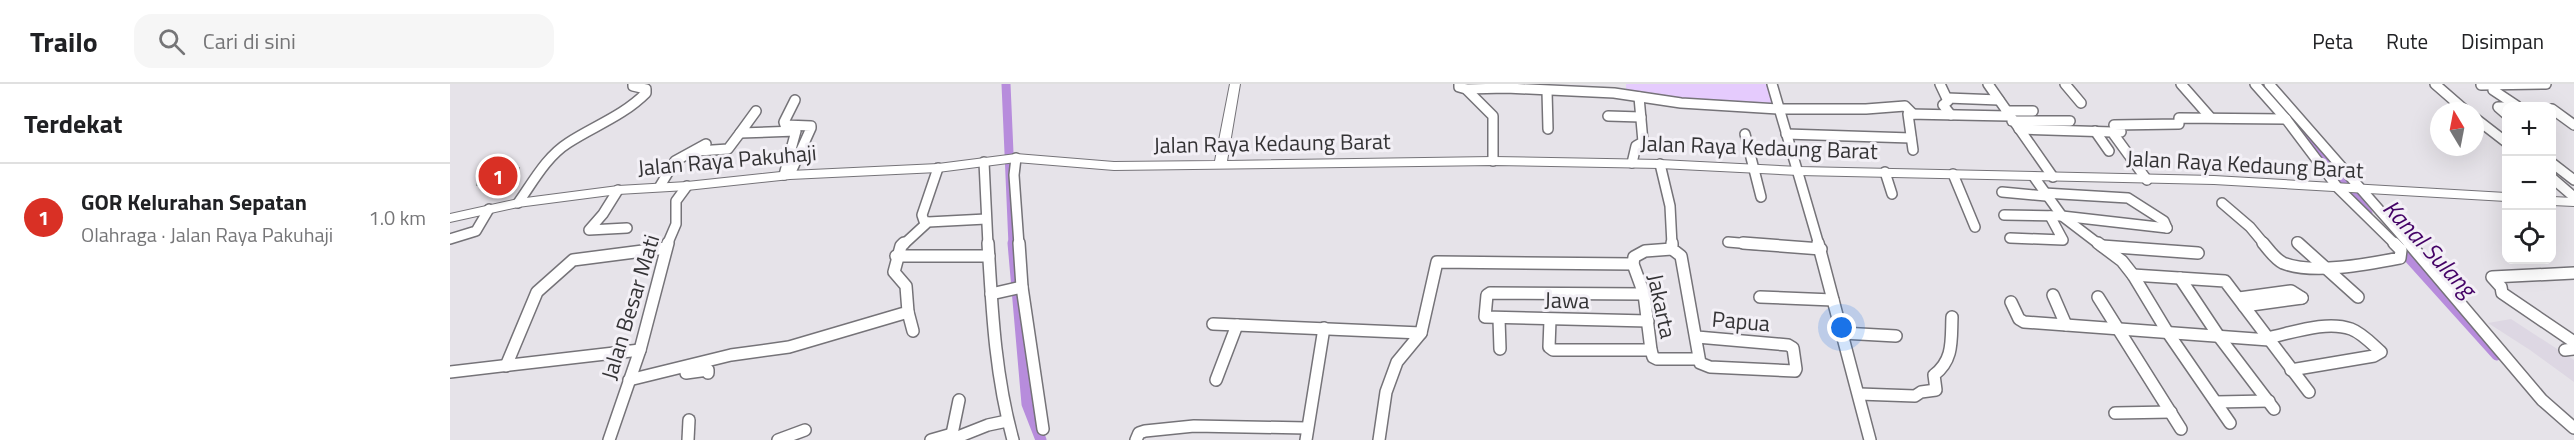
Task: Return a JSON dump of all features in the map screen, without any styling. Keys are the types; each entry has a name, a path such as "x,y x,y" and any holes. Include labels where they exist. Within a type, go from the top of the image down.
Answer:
{"street":[{"path":"518,203 550,158 642,97 647,90 633,84"},
{"path":"1220,164 1231,116 1234,84"},
{"path":"1772,84 1821,249 1844,346 1870,440"},
{"path":"1940,84 1948,101 1943,105 1951,115"},
{"path":"1988,84 2053,177"},
{"path":"2065,84 2081,103"},
{"path":"2181,84 2210,117"},
{"path":"2222,203 2253,231 2280,261 2297,266 2379,262 2400,258 2402,254 2401,250 2344,188 2255,84"},
{"path":"2268,84 2364,190 2542,400 2574,428"},
{"path":"2435,84 2456,102"},
{"path":"2485,87 2547,86 2546,84"},
{"path":"1463,86 1506,86 1547,91 1614,93 1681,103 1778,109 1866,109 1905,106 1913,114"},
{"path":"1463,86 1494,116 1493,161"},
{"path":"2485,87 2510,102"},
{"path":"1547,91 1548,129"},
{"path":"2450,96 2459,102"},
{"path":"1632,163 1636,146 1643,142 1639,97"},
{"path":"1947,98 2000,100"},
{"path":"787,175 811,128 810,126 785,125 783,122 795,100"},
{"path":"688,152 728,149 756,111"},
{"path":"2009,116 2033,111"},
{"path":"2556,112 2574,125"},
{"path":"1913,150 1907,115 1913,114 2068,118 2078,131"},
{"path":"1608,116 1641,117"},
{"path":"2019,129 2121,132 2114,125 2179,124 2179,118 2286,119"},
{"path":"2484,120 2502,133"},
{"path":"2484,125 2502,139"},
{"path":"741,133 796,131 787,175"},
{"path":"2095,131 2109,151"},
{"path":"2112,132 2147,180"},
{"path":"1745,134 1761,197"},
{"path":"1786,134 1911,138"},
{"path":"660,186 675,161 706,144"},
{"path":"1013,158 1021,288 1043,429"},
{"name":"Jalan Raya Pakuhaji","path":"450,218 518,203 618,190 687,186 787,175 938,168 1013,158"},
{"name":"Jalan Raya Kedaung Barat","path":"1013,158 1114,166 1493,161 1632,163 1799,171 2235,181 2502,197"},
{"path":"988,162 986,219 994,293 993,338 1007,421 1013,440"},
{"name":"Jakarta","path":"1660,164 1670,206 1672,249"},
{"path":"2556,166 2574,180"},
{"path":"938,168 922,215 924,221 986,219"},
{"path":"1885,172 1892,194"},
{"path":"1953,174 1975,227"},
{"path":"2556,176 2573,197"},
{"path":"2034,177 2062,216 2122,261 2230,423"},
{"path":"2556,182 2573,197"},
{"name":"Jalan Besar Mati","path":"609,440 640,350 666,248 676,224 676,201 687,186"},
{"path":"618,190 603,214 589,230 627,228"},
{"path":"2002,192 2128,198 2164,221 2168,228 2062,216 2004,215"},
{"path":"2556,200 2573,197"},
{"path":"450,239 476,231 489,209"},
{"path":"2010,238 2063,240 2050,216"},
{"path":"913,331 908,312 906,286 894,272 901,246 928,222"},
{"path":"1728,242 1821,249"},
{"path":"2297,242 2358,297"},
{"path":"2101,246 2198,253"},
{"path":"506,366 537,292 573,260 666,248"},
{"name":"Jakarta","path":"1698,359 1657,359 1653,357 1644,294 1633,264 1634,257 1645,251 1672,249 1681,256 1700,363 1710,367 1795,371"},
{"path":"897,256 989,256"},
{"path":"1379,440 1386,392 1397,362 1421,333 1437,262 1633,264"},
{"path":"2571,347 2502,293 2501,287 2492,277 2574,273"},
{"path":"2133,275 2225,281 2309,392"},
{"path":"2180,278 2220,338 2272,405 2216,402"},
{"path":"994,293 1021,288"},
{"name":"Jawa","path":"1644,294 1488,293 1486,318 1648,321"},
{"path":"2053,295 2066,325"},
{"path":"1760,297 1833,300"},
{"path":"2098,297 2181,429"},
{"path":"2011,302 2022,322 2220,338 2268,339 2338,327 2360,334 2381,352 2374,356 2291,370"},
{"path":"627,385 731,355 789,347 908,312"},
{"path":"1859,394 1916,396 1921,392 1936,390 1934,375 1944,369 1950,361 1952,317"},
{"path":"1499,319 1500,349"},
{"path":"1550,320 1551,349 1651,350"},
{"path":"1213,324 1421,333"},
{"path":"1216,380 1237,325"},
{"path":"1136,440 1139,433 1145,431 1194,426 1307,434 1324,328"},
{"path":"1842,333 1896,336"},
{"name":"Papua","path":"1697,337 1788,345 1793,348 1795,371"},
{"path":"450,372 640,350"},
{"path":"627,385 708,370 708,373"},
{"path":"954,437 959,400"},
{"path":"2115,413 2171,412"},
{"path":"688,440 689,420"},
{"path":"931,440 954,437 988,424 1007,421"},
{"path":"778,440 805,429"}],"shaded area":[{"path":"1626,84 1770,84 1776,103 1678,102 1626,93"},
{"path":"2511,319 2574,360 2574,382 2488,323"}],"building":[{"path":"519,168 516,177 477,185 480,176"}],"waterway":[{"path":"1006,84 1013,245"},
{"name":"Kanal Sulang","path":"2261,84 2368,213"},
{"path":"1013,243 1027,404 1041,440"},
{"name":"Kanal Sulang","path":"2397,244 2497,355"}],"place":[{"name":"GOR Kelurahan Sepatan","path":"498,176"}]}
